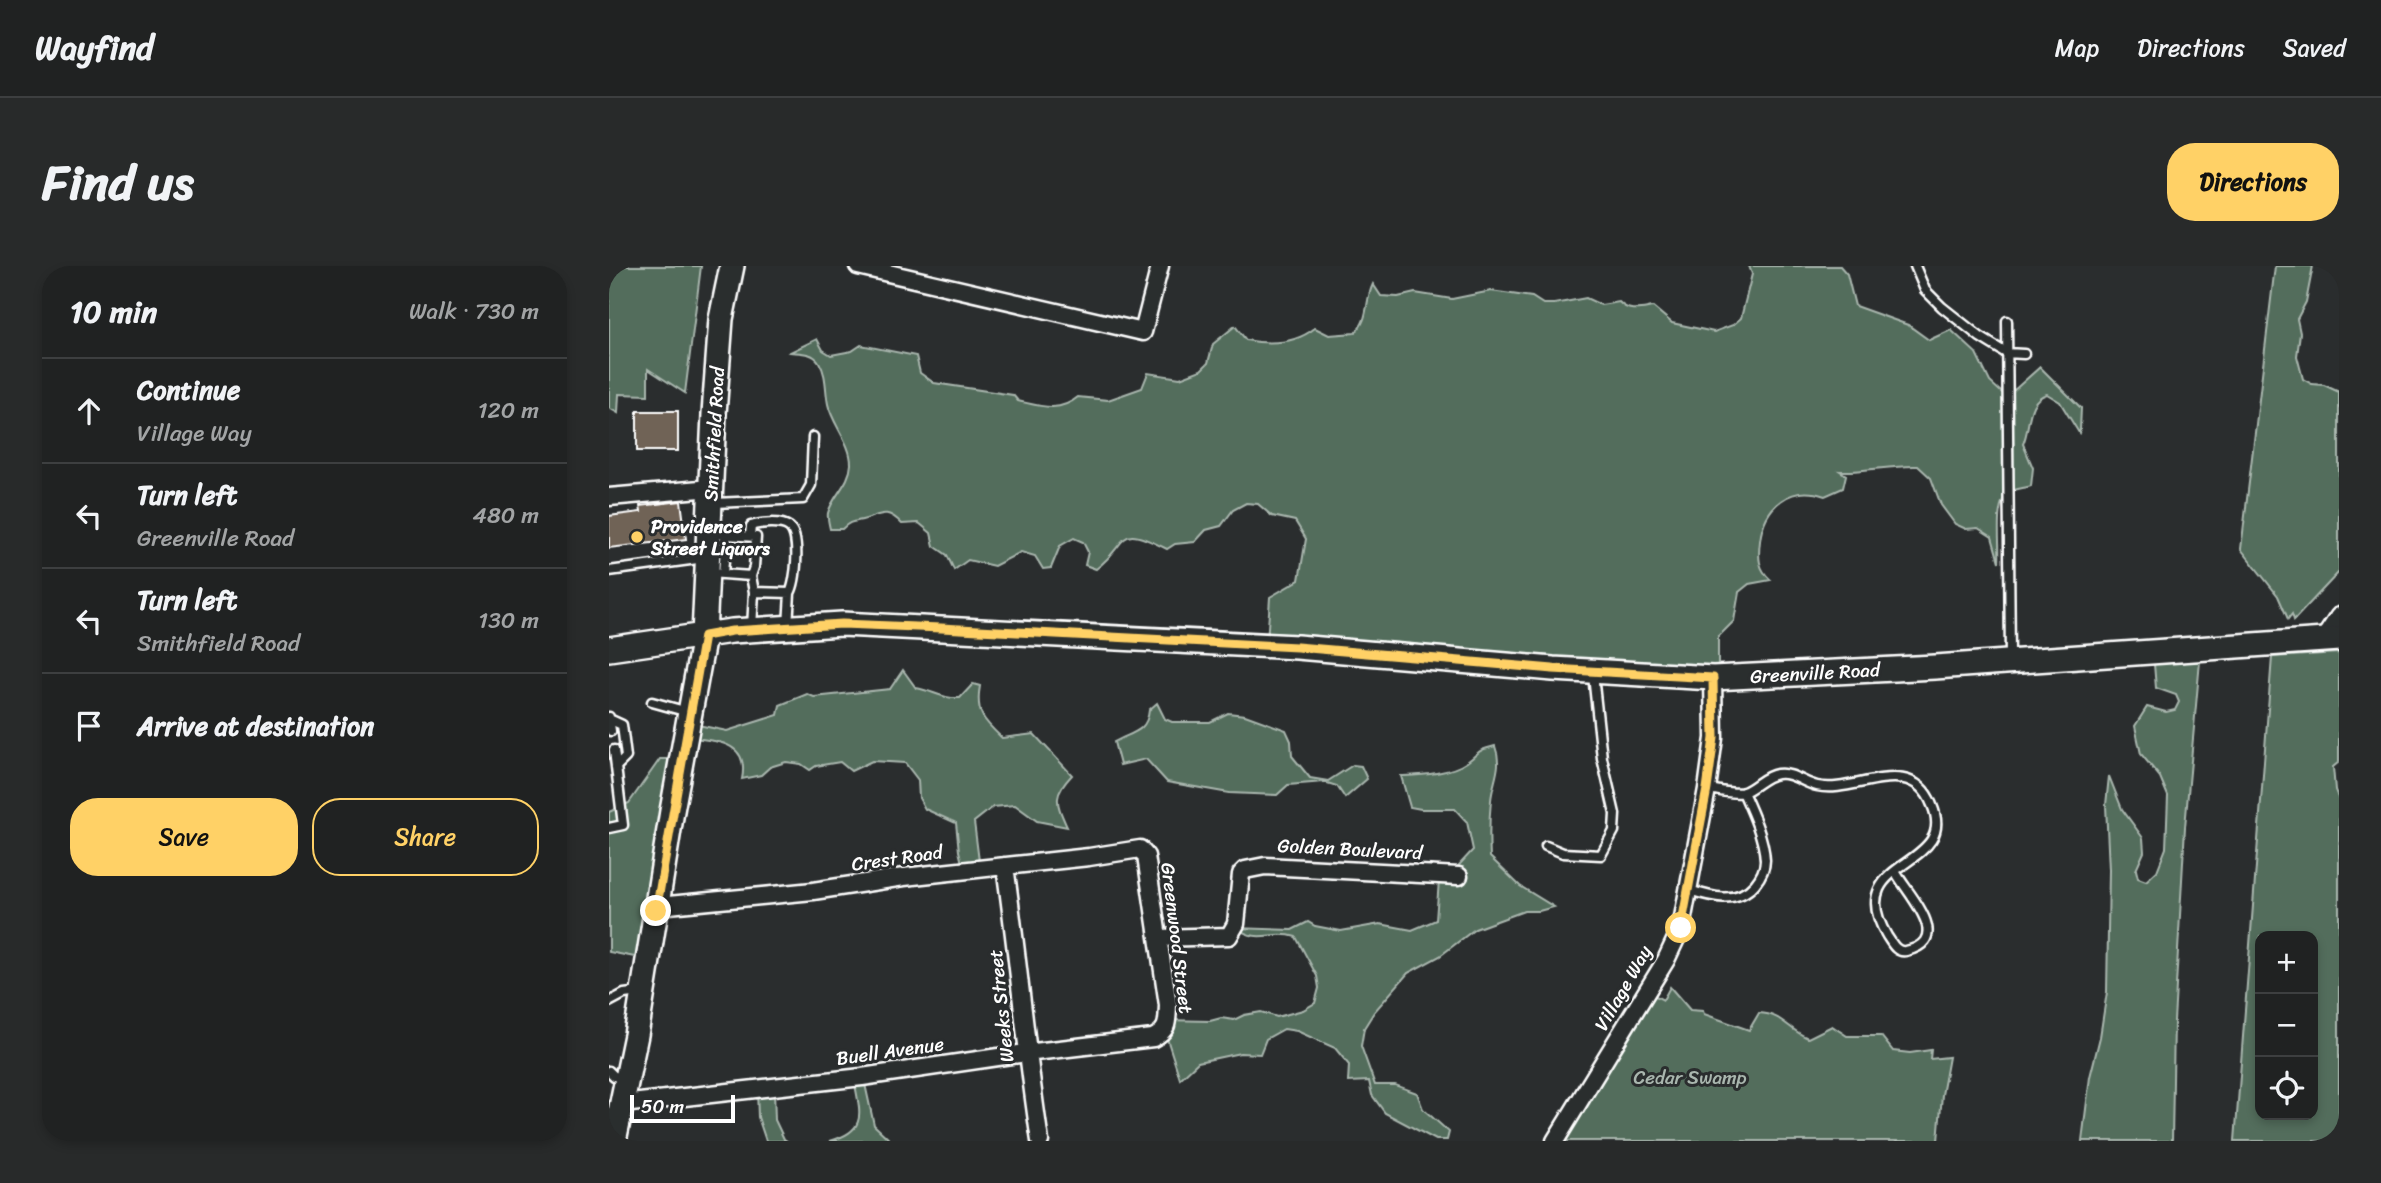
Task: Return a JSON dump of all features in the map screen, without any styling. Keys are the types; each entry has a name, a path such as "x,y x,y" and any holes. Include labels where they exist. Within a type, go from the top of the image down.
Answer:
{"main road":[{"name":"Smithfield Road","path":"614,1141 622,1104 618,1074 643,991 704,636 714,555 711,496 722,319 732,266"},
{"name":"Greenville Road","path":"609,649 752,630 842,624 1297,647 1593,672 1713,678 2010,662 2331,639"}],"street":[{"path":"858,266 1143,332 1160,266"},
{"path":"609,497 711,496"},
{"path":"2331,639 2339,616"},
{"name":"Village Way","path":"1555,1141 1665,960 1681,928 1714,738 1713,678"},
{"name":"Crest Road","path":"658,906 813,891 904,877 1140,849"},
{"name":"Greenwood Street","path":"1140,849 1146,856 1168,1005 1163,1033"},
{"name":"Weeks Street","path":"1005,866 1026,1053 1040,1141"},
{"name":"Golden Boulevard","path":"1158,938 1229,936 1236,924 1241,874 1245,870 1265,866 1459,876"},
{"name":"Buell Avenue","path":"622,1104 862,1077 1153,1038 1163,1033"}],"lane":[{"path":"1915,266 1920,282 1929,296 1980,337 2006,353 2024,354"},
{"path":"2007,321 2010,662"},
{"path":"711,496 803,499 811,485 813,437"},
{"path":"740,548 751,526 759,523 788,526 792,530 796,545 788,629"},
{"path":"609,571 714,555 746,536 756,537 751,576 754,592 752,630"},
{"path":"714,555 751,576"},
{"path":"754,592 790,593"},
{"path":"1546,846 1563,853 1601,855 1613,831 1615,814 1602,758 1593,672"},
{"path":"652,702 691,713"},
{"path":"609,718 611,731"},
{"path":"609,718 622,725 626,757 617,767"},
{"path":"609,828 623,825 614,750"},
{"path":"1707,789 1743,792 1765,778 1784,774 1818,786 1839,786 1892,777 1915,783 1927,793 1934,807 1936,822 1931,839 1920,853 1895,872 1879,885 1875,899 1875,912 1895,948 1907,951 1921,945 1927,937 1929,927 1895,872"},
{"path":"1689,890 1724,898 1738,896 1751,889 1761,877 1765,862 1743,792"},
{"path":"609,1002 625,994 643,991"}],"green space":[{"path":"609,266 701,266 685,393 648,369 648,395 619,394 618,413 609,408"},
{"path":"1749,266 1840,266 1847,274 1855,306 1908,325 1929,340 1951,330 1976,353 1990,382 2002,393 2012,392 2040,367 2081,408 2080,430 2079,433 2060,402 2047,394 2040,397 2032,408 2023,444 2033,468 2031,486 2009,492 2001,505 1999,562 1992,537 1978,528 1966,529 1955,524 1941,505 1931,478 1918,466 1840,471 1846,475 1843,488 1825,496 1801,493 1781,501 1767,518 1760,541 1760,562 1771,580 1749,584 1739,592 1734,621 1718,637 1718,669 1267,643 1270,597 1299,580 1306,539 1295,521 1272,516 1258,504 1246,503 1233,510 1221,526 1206,530 1195,542 1175,544 1167,549 1139,537 1125,538 1096,569 1085,565 1088,552 1083,542 1074,538 1060,546 1051,568 1043,569 1035,556 1021,552 994,566 968,560 954,570 947,555 934,546 931,533 919,523 902,524 891,515 882,514 851,523 842,529 830,529 828,513 848,478 850,456 830,411 822,367 810,355 790,352 817,339 823,350 831,355 852,351 861,345 916,356 920,373 934,383 1013,395 1018,401 1056,407 1078,397 1108,400 1142,388 1148,373 1180,378 1201,370 1208,363 1213,344 1235,326 1246,340 1265,342 1291,340 1315,328 1329,335 1355,333 1363,322 1373,284 1381,296 1398,297 1415,293 1452,299 1491,291 1532,297 1543,304 1586,298 1601,305 1619,302 1631,309 1653,307 1672,323 1714,332 1733,325 1741,318 1752,274"},
{"path":"2275,266 2313,266 2306,302 2297,319 2300,333 2297,356 2303,379 2339,392 2339,572 2294,620 2292,614 2288,619 2278,596 2241,549"},
{"path":"2201,650 2185,827 2174,1021 2172,1141 2082,1141 2090,1077 2107,992 2109,870 2106,805 2109,776 2122,809 2143,838 2144,852 2136,870 2138,878 2146,881 2157,871 2166,848 2168,796 2160,777 2141,754 2135,726 2147,707 2166,712 2175,710 2179,702 2176,695 2156,688 2153,652"},
{"path":"2339,653 2339,762 2333,767 2335,790 2339,800 2339,1141 2235,1141 2272,657"},
{"path":"903,670 916,688 948,697 960,698 973,684 980,686 979,703 982,716 1002,738 1034,734 1072,775 1061,788 1058,800 1067,827 1037,821 1015,805 993,807 974,822 980,869 964,871 956,823 925,809 919,798 918,780 905,763 872,761 851,771 840,762 816,766 810,770 801,764 786,762 770,767 761,775 742,779 743,766 735,750 717,742 685,737 688,723 727,731 778,715 780,705 807,694 814,697 890,689"},
{"path":"1157,703 1165,719 1172,722 1210,722 1228,713 1245,715 1286,730 1291,741 1292,756 1310,778 1328,781 1353,765 1361,766 1367,779 1345,798 1337,786 1324,782 1288,785 1277,795 1229,793 1167,782 1146,759 1120,765 1114,742 1142,728 1149,710"},
{"path":"1495,746 1498,767 1490,807 1490,857 1520,886 1554,907 1524,911 1475,929 1440,956 1408,973 1374,1012 1364,1028 1361,1046 1375,1085 1395,1085 1417,1093 1423,1109 1449,1132 1447,1140 1436,1140 1385,1113 1372,1095 1369,1081 1348,1082 1349,1065 1335,1048 1297,1031 1284,1029 1266,1039 1260,1054 1240,1053 1198,1062 1180,1079 1163,1026 1164,1020 1234,1020 1261,1012 1277,1017 1303,1010 1315,1003 1319,988 1317,976 1296,937 1252,935 1237,928 1292,930 1308,922 1341,931 1380,924 1412,930 1436,920 1439,880 1449,876 1473,850 1467,822 1455,809 1410,807 1401,776 1452,769 1467,762 1481,750"},
{"path":"660,759 680,759 645,959 609,952 609,812 629,803"},
{"name":"Cedar Swamp","path":"1670,987 1690,1010 1703,1011 1704,1014 1749,1030 1759,1013 1767,1014 1780,1019 1808,1038 1832,1026 1847,1036 1881,1036 1893,1051 1910,1053 1931,1050 1930,1059 1949,1057 1938,1141 1559,1141 1650,993 1663,1000"},
{"path":"854,1078 865,1084 874,1125 891,1141 830,1141 851,1131 859,1118"},
{"path":"757,1090 774,1090 775,1120 787,1141 766,1141 758,1117"}],"building":[{"path":"637,411 678,411 678,451 637,451"},
{"path":"681,501 686,539 609,548 609,516 641,512 640,506"}],"place":[{"name":"Providence Street Liquors","path":"637,537"}],"route":[{"path":"656,911 704,636 732,631 842,624 1297,647 1553,669 1713,678 1714,738 1681,928"}]}
